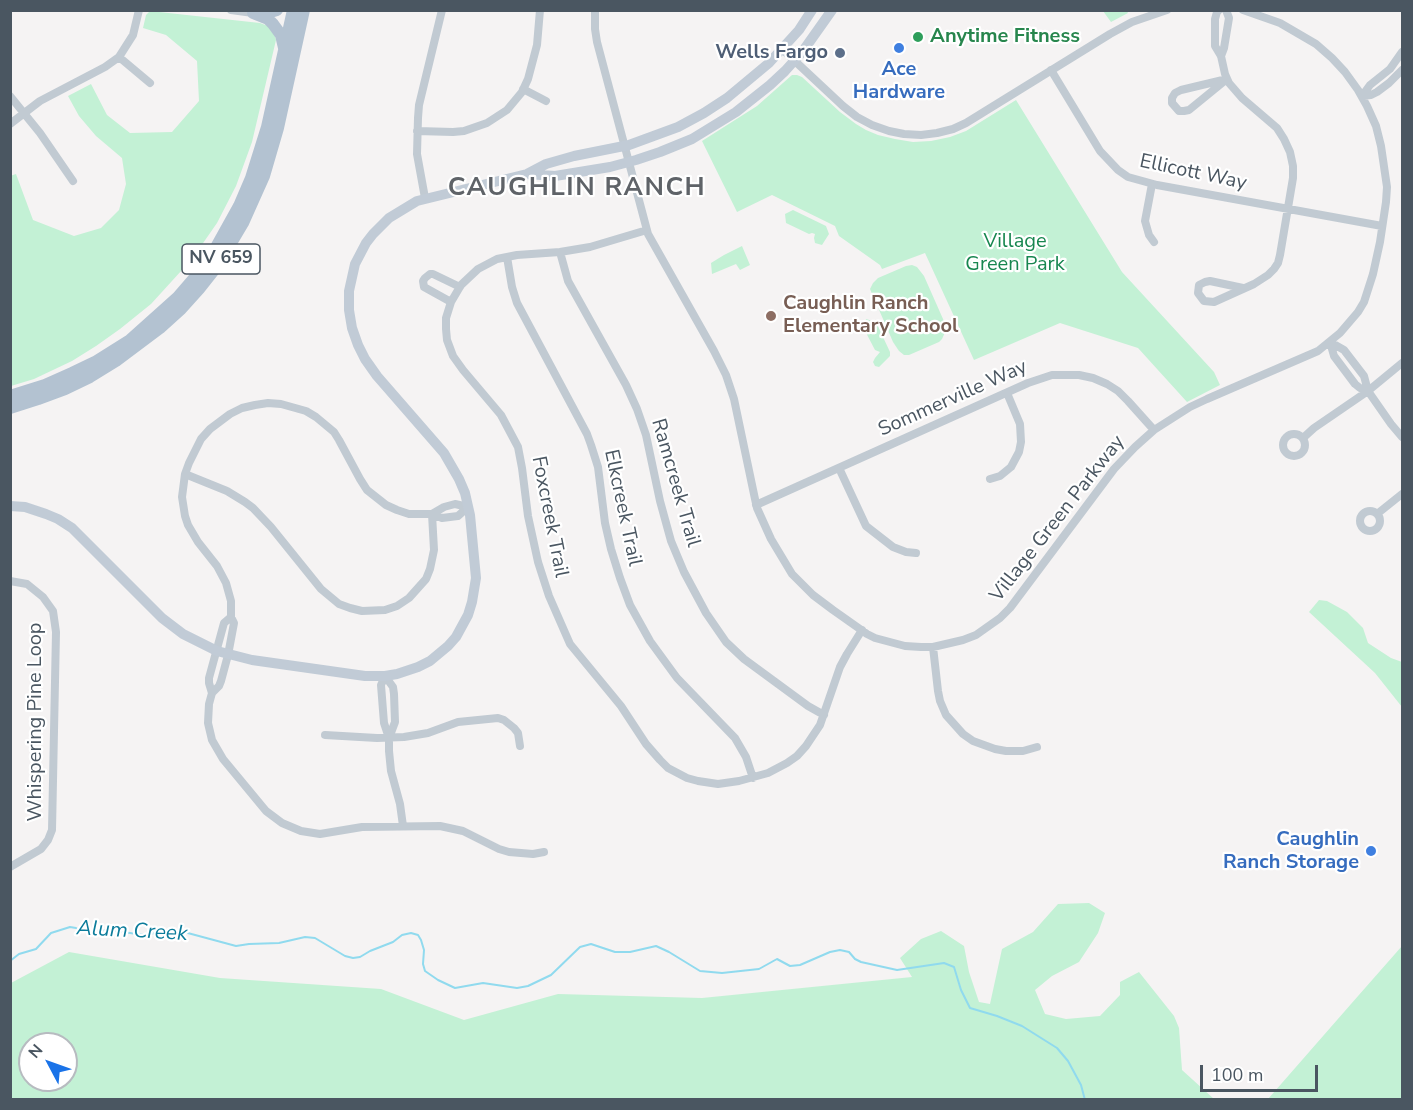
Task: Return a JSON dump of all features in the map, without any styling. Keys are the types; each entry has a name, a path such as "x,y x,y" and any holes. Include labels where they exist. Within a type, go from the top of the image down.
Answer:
{"main road":[{"path":"253,13 277,10"},
{"name":"NV 659","path":"10,396 72,374 130,340 167,308 214,251 228,228 251,178 267,127 293,10"},
{"name":"NV 659","path":"10,408 65,389 116,362 181,309 218,265 243,223 264,176 278,128 304,10"},
{"path":"253,13 268,20 277,29 284,49"}],"street":[{"path":"10,124 40,101 105,67 119,57 133,35 139,10"},
{"path":"231,10 253,13"},
{"path":"425,198 417,154 419,105 442,10"},
{"path":"417,131 453,132 481,126 507,110 528,79 537,45 540,10"},
{"name":"Village Green Parkway","path":"595,10 597,42 647,230 726,375 734,399 756,505 771,539 792,574 813,595 862,630 891,643 933,647 976,635 1000,618 1010,608 1114,469 1154,430 1198,403 1309,355 1330,342 1349,323 1364,302 1373,274 1386,202 1385,166 1376,126 1362,96 1345,72 1316,44 1280,23 1243,10"},
{"path":"10,506 25,507 46,514 72,528 162,618 183,634 217,651 252,660 365,676 385,676 409,671 430,661 448,646 463,626 472,602 476,578 472,525 465,493 444,453 377,376 365,359 355,336 349,310 350,291 356,264 366,243 389,218 425,198 527,174 546,164 574,156 625,146 660,134 704,113 750,80 799,30 812,10"},
{"path":"527,174 555,176 629,162 673,147 720,123 785,71 803,51 832,10"},
{"path":"782,49 857,117 889,131 921,135 953,129 1110,34 1132,22 1167,10"},
{"path":"1219,10 1215,19 1215,46 1221,56 1227,79 1235,91 1277,128 1290,152 1293,165 1293,178 1278,262 1262,279 1214,302 1204,301 1198,293 1200,285 1210,281 1243,288"},
{"path":"1221,56 1229,18 1226,10"},
{"path":"1362,96 1370,85 1389,69 1402,52"},
{"path":"119,57 150,83"},
{"name":"Ellicott Way","path":"1051,70 1100,151 1108,161 1128,177 1152,184 1382,226"},
{"path":"1362,96 1377,92 1402,70"},
{"path":"1227,79 1189,110 1179,111 1172,103 1175,93 1180,90 1227,79"},
{"path":"523,89 546,101"},
{"path":"10,96 54,152 73,181"},
{"path":"1152,184 1145,221 1149,235 1154,242"},
{"name":"Foxcreek Trail","path":"647,230 605,243 560,252 497,259 473,273 460,287 451,302 446,318 449,348 463,370 501,415 518,447 528,516 538,562 549,596 570,644 621,706 653,752 668,768 687,778 708,783 728,783 753,778 779,768 806,746 820,725 840,667 862,630"},
{"name":"Ramcreek Trail","path":"560,252 568,281 626,385 639,415 646,435 671,541 684,572 706,613 719,633 739,654 801,702 824,715"},
{"name":"Elkcreek Trail","path":"507,257 517,303 591,445 598,467 605,523 611,549 630,604 650,641 677,678 735,738 746,757 753,778"},
{"path":"451,302 424,287 423,281 427,275 433,274 460,287"},
{"path":"1330,342 1340,346 1364,376 1368,391 1402,437"},
{"path":"1303,438 1402,363"},
{"name":"Sommerville Way","path":"756,505 1052,375 1079,375 1107,384 1118,392 1154,430"},
{"path":"990,479 1000,476 1011,467 1022,442 1020,424 1007,393"},
{"path":"212,693 219,686 234,627 231,617 231,601 226,583 217,566 192,534 185,516 182,497 185,474 194,451 201,439 219,421 242,408 268,403 306,411 333,432 367,490 386,505 397,510 420,515 432,514 441,518 458,516 468,507"},
{"path":"839,468 866,526 893,547 916,553"},
{"path":"185,474 228,491 245,502 271,527 321,590 339,604 362,611 397,606 409,598 426,579 434,550 432,514"},
{"path":"1377,514 1402,494"},
{"name":"Whispering Pine Loop","path":"10,581 27,584 44,597 53,611 56,632 52,830 41,849 10,867"},
{"path":"231,617 224,623 209,683 212,693 208,723 216,749 273,818 301,831 320,834 362,827 440,826 462,831 509,852 533,854 544,852"},
{"path":"933,647 940,701 946,715 963,734 973,741 1006,751 1037,747"},
{"path":"385,676 381,685 384,723 389,738 389,762 403,826"},
{"path":"325,735 404,737 429,733 466,720 498,718 504,720 518,733 520,746"}],"green space":[{"path":"150,11 260,23 268,26 274,32 276,40 252,142 236,186 217,223 192,259 151,304 120,329 72,361 34,379 11,386 10,176 16,174 33,220 74,236 101,228 119,210 126,184 122,158 96,136 79,116 68,96 91,84 107,115 130,133 172,132 199,101 197,61 166,35 143,28 146,15"},
{"path":"1103,11 1127,11 1128,13 1111,22"},
{"name":"Village Green Park","path":"792,75 802,77 840,112 866,130 878,135 913,142 931,141 966,131 1016,100 1122,272 1214,372 1220,385 1187,402 1138,348 1060,323 974,360 925,253 882,269 880,265 839,236 835,226 772,195 737,212 702,141 757,106"},
{"path":"793,210 826,226 829,234 822,245 815,243 815,234 809,234 786,223 785,214"},
{"path":"742,246 750,265 740,270 736,264 712,274 711,263"},
{"path":"912,265 917,267 924,276 947,328 939,342 904,355 893,342 870,289 878,278"},
{"path":"866,319 876,322 890,352 890,356 879,367 873,362 880,352 875,350 863,327"},
{"path":"1319,600 1327,601 1347,612 1363,628 1368,643 1391,658 1402,662 1402,707 1375,673 1309,612"},
{"path":"1089,903 1105,913 1098,933 1079,962 1052,976 1035,990 1045,1014 1066,1019 1100,1016 1120,995 1120,982 1139,972 1174,1016 1179,1028 1182,1070 1214,1099 11,1099 11,983 69,952 220,978 381,989 464,1020 558,994 702,998 912,977 900,958 921,939 941,931 964,946 969,972 979,1002 990,1004 1002,949 1033,932 1058,904"},
{"path":"1402,946 1402,1099 1268,1099 1351,1004"}],"waterway":[{"name":"Alum Creek","path":"10,961 19,954 36,949 51,933 70,927 81,931 109,930 144,935 168,931 184,932 236,946 279,943 305,937 315,938 345,956 353,958 360,957 393,942 402,935 411,933 418,935 421,940 425,971 455,988 483,983 517,988 528,986 551,975 580,947 591,944 615,952 630,952 656,946 700,971 722,973 759,969 777,959 790,966 800,965 840,950 849,952 861,962 897,970 944,963 954,967 961,990 970,1008 1022,1026 1057,1048 1068,1061 1081,1085 1085,1100"}],"place":[{"name":"Anytime Fitness","path":"918,37"},
{"name":"Ace Hardware","path":"899,48"},
{"name":"Wells Fargo","path":"840,53"},
{"name":"Caughlin Ranch Elementary School","path":"771,316"},
{"name":"Caughlin Ranch Storage","path":"1371,851"}],"district":[{"name":"CAUGHLIN RANCH","path":"577,189"}]}
